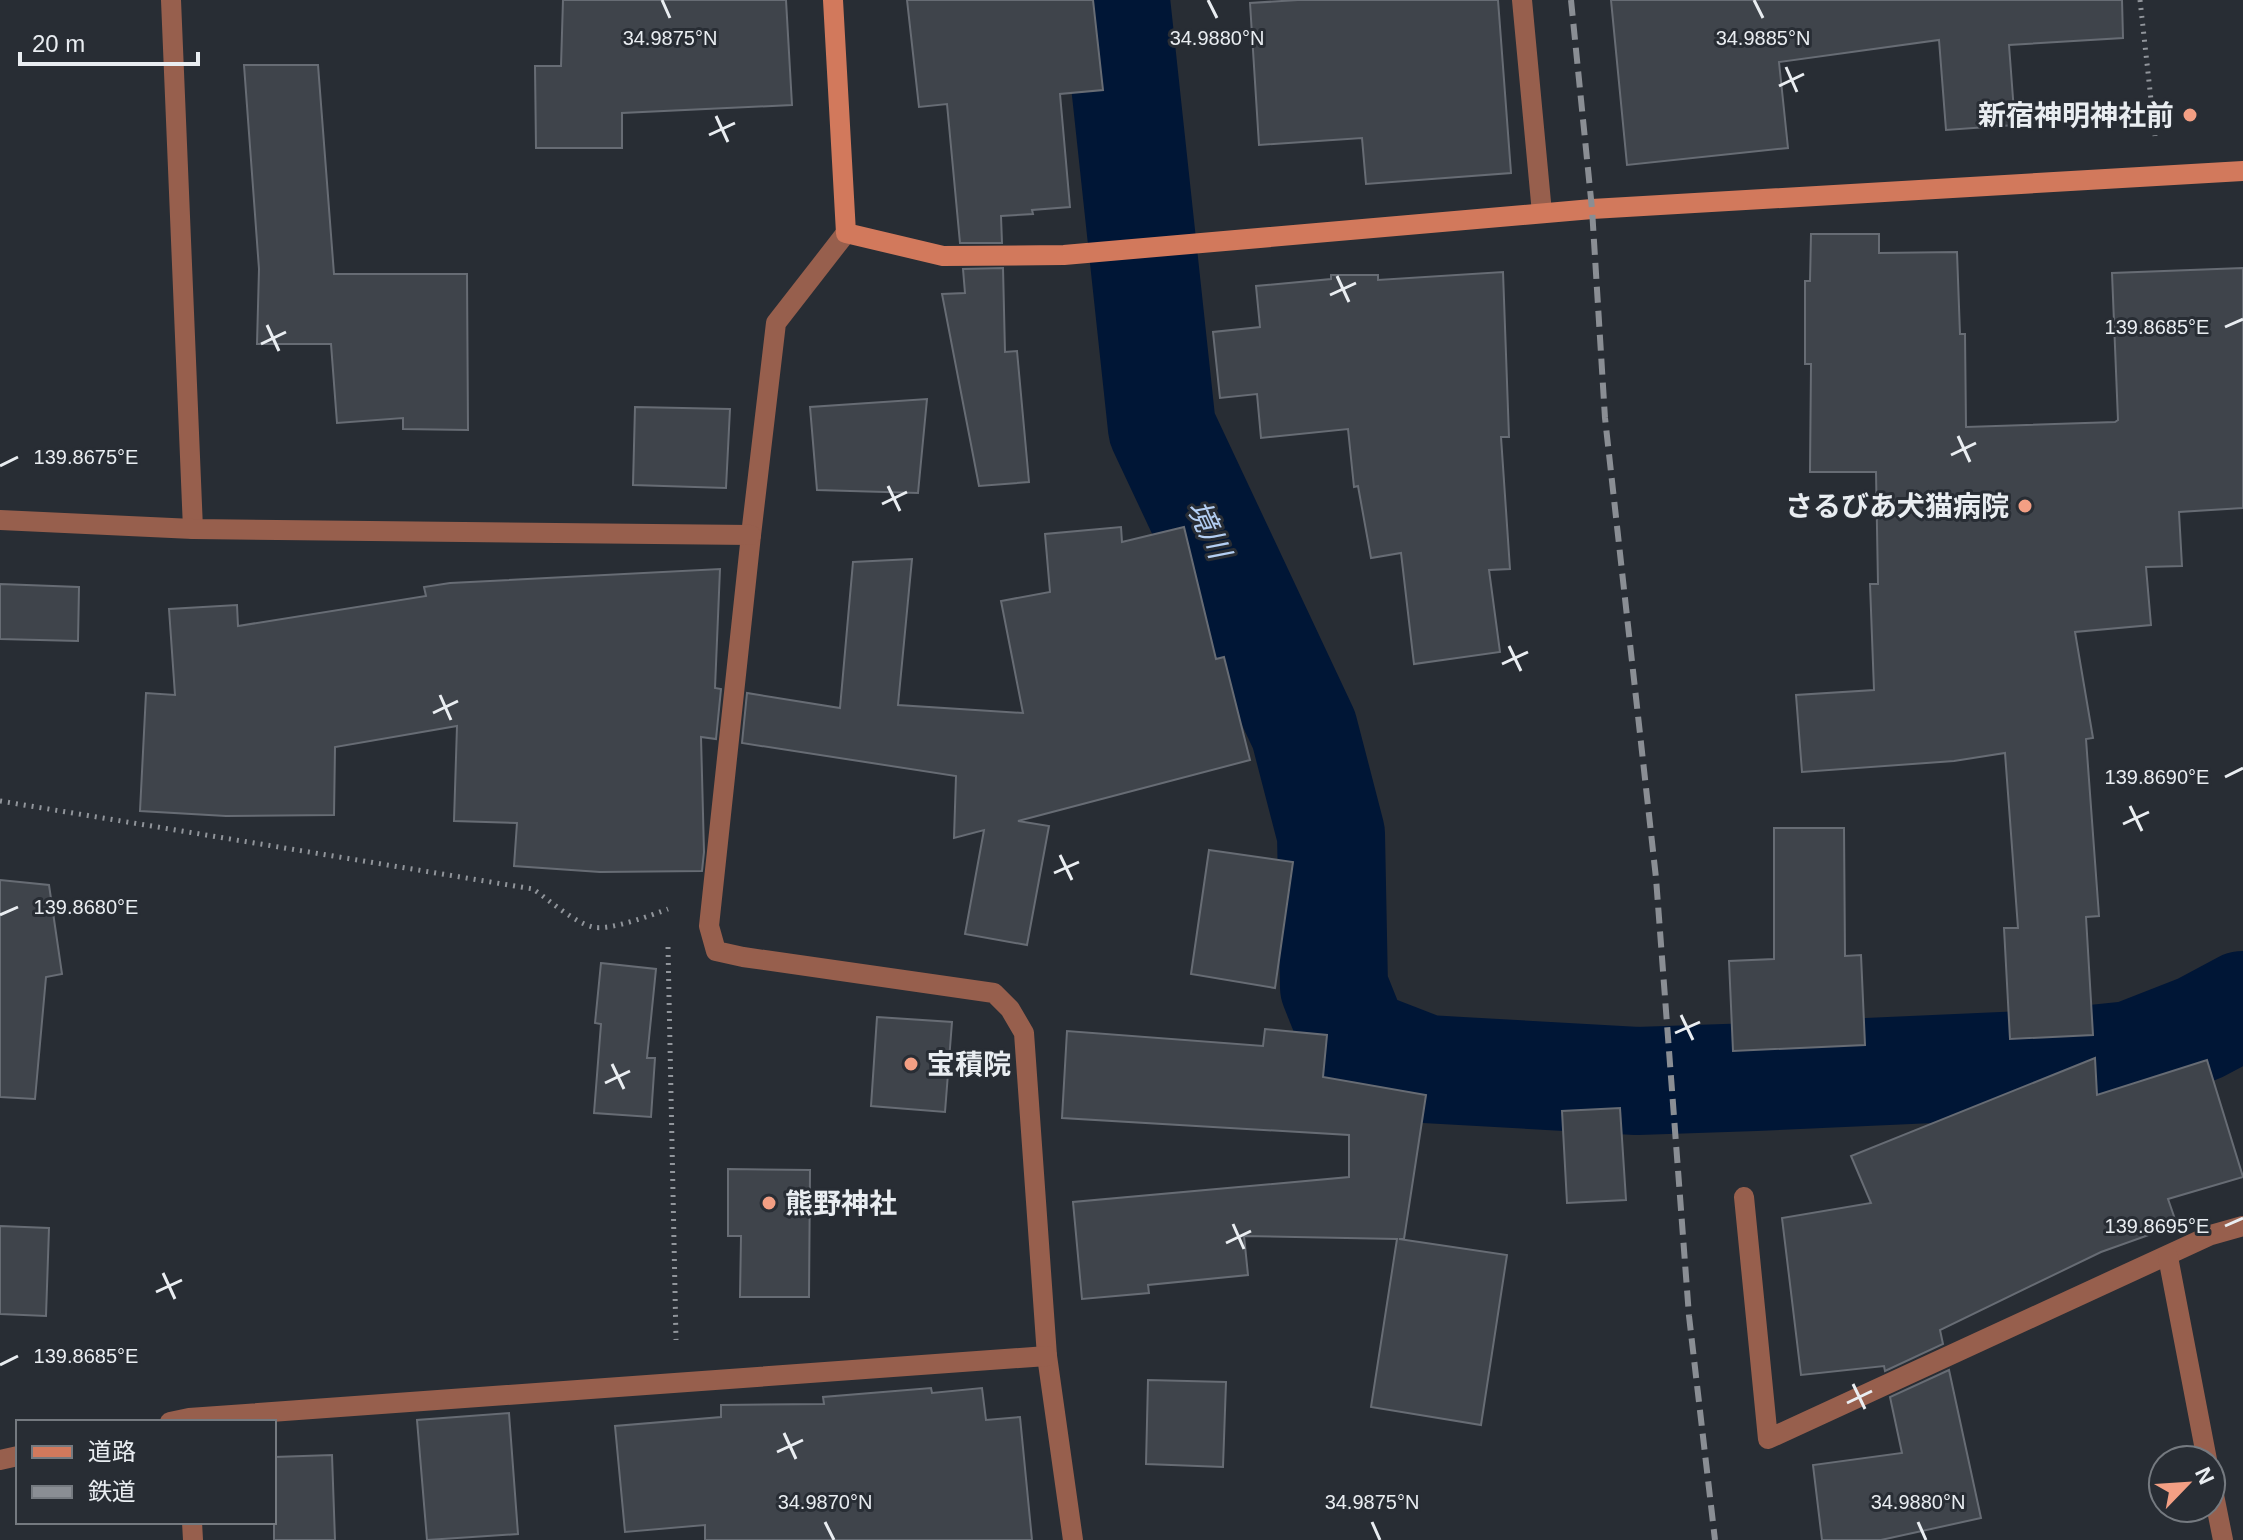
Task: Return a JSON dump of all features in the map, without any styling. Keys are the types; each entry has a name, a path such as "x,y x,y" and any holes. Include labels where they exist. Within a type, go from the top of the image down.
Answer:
{"street":[{"path":"171,0 193,529"},
{"path":"833,0 846,233 776,323 709,926 716,951 994,993 1010,1009 1024,1033 1047,1356 1073,1540"},
{"path":"1522,0 1542,213"},
{"path":"846,233 943,256 1064,255 1542,213 2243,171"},
{"path":"0,520 193,529 751,535"},
{"path":"1744,1197 1768,1439 2211,1235 2243,1226"},
{"path":"2168,1257 2204,1444"},
{"path":"196,1420 1047,1356"}],"path":[{"path":"2140,0 2159,176"},
{"path":"0,801 533,889 594,928 636,921 668,910 714,882"},
{"path":"668,910 668,925"},
{"path":"668,941 677,1382"}],"building":[{"path":"563,0 786,0 792,105 622,113 622,148 536,148 535,66 561,66"},
{"path":"907,0 1093,0 1103,90 1060,94 1070,207 1001,216 1002,243 960,243 947,104 919,107"},
{"path":"1298,0 1498,0 1511,173 1366,184 1362,138 1259,145 1250,3"},
{"path":"1611,0 2122,0 2123,38 2009,45 2015,125 1946,130 1939,40 1779,62 1788,148 1627,165"},
{"path":"244,65 318,65 334,274 467,274 468,430 403,429 403,418 337,423 331,344 257,344 259,269"},
{"path":"1811,234 1879,234 1879,253 1957,252 1960,334 1965,334 1966,427 2115,422 2118,420 2112,273 2243,268 2243,508 2179,512 2182,566 2146,567 2151,625 2075,632 2093,738 2086,739 2099,916 2086,917 2093,1035 2010,1039 2004,928 2018,928 2005,753 1954,761 1802,772 1796,695 1874,690 1870,584 1878,584 1876,472 1810,472 1811,364 1805,364 1805,281 1810,281"},
{"path":"1003,268 1005,352 1017,351 1029,482 979,486 942,294 965,293 963,269"},
{"path":"1503,272 1509,437 1501,437 1510,569 1489,570 1500,652 1414,664 1401,553 1371,558 1358,486 1354,487 1348,429 1261,438 1257,394 1220,398 1213,332 1260,327 1256,286 1331,279 1331,275 1378,275 1378,280"},
{"path":"927,399 918,493 817,490 810,407"},
{"path":"635,407 730,409 726,488 633,485"},
{"path":"1121,527 1122,542 1184,527 1216,659 1224,657 1250,760 1018,821 1049,826 1027,945 965,934 984,830 954,838 956,776 742,743 747,693 840,708 853,562 912,559 898,705 1023,713 1001,601 1050,592 1045,534"},
{"path":"720,569 715,688 721,689 716,739 701,737 702,871 600,872 514,866 517,823 454,821 457,726 335,747 334,815 226,816 140,811 146,693 175,695 169,609 237,605 238,626 426,596 424,587 450,583"},
{"path":"0,584 79,587 78,641 0,639"},
{"path":"1774,828 1844,828 1845,956 1861,955 1865,1045 1733,1051 1729,961 1774,959"},
{"path":"1209,850 1293,862 1275,988 1191,974"},
{"path":"0,880 49,885 62,974 46,977 35,1099 0,1097"},
{"path":"601,963 656,969 647,1058 655,1058 651,1117 594,1113 601,1024 595,1023"},
{"name":"宝積院","path":"877,1017 952,1022 945,1112 871,1106"},
{"path":"1265,1029 1327,1035 1323,1077 1426,1095 1404,1239 1399,1239 1507,1255 1481,1425 1371,1407 1397,1239 1244,1236 1248,1275 1148,1285 1149,1293 1082,1299 1073,1202 1349,1177 1349,1135 1062,1118 1067,1031 1263,1046"},
{"path":"2095,1058 2097,1095 2207,1060 2243,1177 2168,1199 2177,1225 2101,1252 1940,1330 1943,1344 1885,1371 1884,1366 1801,1375 1782,1218 1871,1203 1851,1156"},
{"path":"1620,1108 1626,1200 1567,1203 1562,1111"},
{"path":"728,1169 810,1170 809,1297 740,1297 741,1236 728,1236"},
{"path":"0,1226 49,1228 46,1316 0,1314"},
{"path":"1949,1370 1981,1518 1881,1540 1822,1540 1813,1465 1902,1453 1890,1397"},
{"path":"1148,1380 1226,1382 1223,1467 1146,1464"},
{"path":"931,1388 932,1393 982,1388 986,1420 1020,1417 1032,1540 705,1540 705,1525 625,1532 615,1426 721,1417 721,1405 824,1404 823,1397"},
{"path":"509,1413 518,1534 427,1540 417,1420"},
{"path":"332,1455 335,1540 274,1540 276,1457"}],"waterway":[{"name":"境川","path":"1116,0 1162,428 1304,730 1331,834 1334,987 1356,1042 1426,1069 1637,1081 1755,1077 2044,1064 2131,1055 2200,1028 2243,1005"}],"railway":[{"path":"1571,0 1592,209 1605,418 1656,878 1689,1316 1715,1540"}],"place":[{"name":"新宿神明神社前","path":"2190,115"},
{"name":"さるびあ犬猫病院","path":"2025,506"},
{"name":"宝積院","path":"911,1064"},
{"name":"熊野神社","path":"769,1203"}]}
